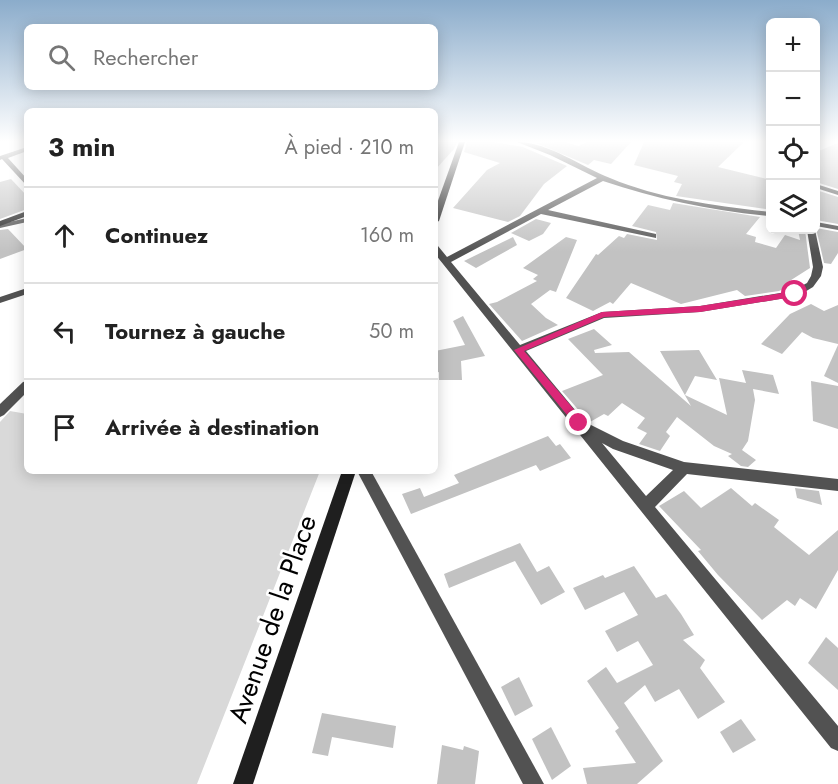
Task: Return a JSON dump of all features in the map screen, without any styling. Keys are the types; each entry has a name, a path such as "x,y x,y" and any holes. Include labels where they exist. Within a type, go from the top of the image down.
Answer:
{"street":[{"path":"438,212 449,179"},
{"path":"447,260 602,179"},
{"path":"605,179 717,209 766,214"},
{"path":"820,187 838,193"},
{"path":"540,211 653,236"},
{"path":"0,225 24,214"},
{"path":"0,225 24,221"},
{"path":"820,225 838,228"},
{"path":"518,350 602,315 700,309 795,294 810,285 816,276 818,267 812,234"},
{"path":"438,251 838,741"},
{"path":"0,300 24,292"},
{"path":"0,412 21,397"},
{"path":"579,423 618,445 684,468 838,485"},
{"path":"646,506 684,468"},
{"name":"Avenue de la Place","path":"243,784 349,474"},
{"path":"366,474 534,784"}],"shaded area":[{"path":"10,411 24,413 24,474 319,474 197,784 0,784 0,422"}],"building":[{"path":"11,179 24,193 24,210 0,219 0,182"},
{"path":"479,179 551,179 544,184 520,216 508,222 453,208"},
{"path":"676,179 766,179 766,209 676,196 682,184 674,182"},
{"path":"820,179 838,179 838,189 820,183"},
{"path":"820,191 838,197 838,224 820,221"},
{"path":"673,203 760,217 746,234 756,237 755,242 776,248 785,235 800,240 799,234 806,234 810,268 788,282 792,285 779,291 745,296 737,290 681,304 631,283 613,304 610,302 593,311 566,298 596,254 598,255 619,236 624,238 627,234 657,240 656,232 632,226 648,205 670,210"},
{"path":"536,219 551,223 543,234 529,241 511,233"},
{"path":"8,229 24,246 24,250 0,259 0,230"},
{"path":"820,229 838,232 838,253 831,264 824,263 817,234 820,234"},
{"path":"513,237 517,245 476,268 464,261"},
{"path":"566,237 577,240 556,292 550,290 531,304 546,318 558,325 522,341 489,304 537,281 533,279 538,275 523,268"},
{"path":"811,304 824,311 838,305 838,344 813,338 802,332 782,354 761,344 790,314"},
{"path":"463,316 485,356 461,361 462,380 439,380 438,350 465,345 453,321"},
{"path":"594,329 612,345 594,350 595,353 629,352 691,406 660,351 699,350 717,380 695,376 685,395 727,415 719,378 746,383 742,370 773,375 779,394 753,389 755,400 748,441 742,450 756,460 748,467 741,466 728,456 732,454 714,446 677,417 666,432 670,436 660,451 639,444 647,433 637,428 645,418 622,403 608,416 604,414 588,421 562,391 603,375 568,339"},
{"path":"838,345 838,383 824,376"},
{"path":"811,381 838,386 838,429 813,421"},
{"path":"548,436 556,446 560,444 571,458 540,471 536,465 411,514 402,494 420,488 424,497 459,483 454,475"},
{"path":"731,488 752,506 755,503 779,520 774,527 809,555 838,530 838,570 816,609 800,598 795,606 787,600 762,620 718,575 698,551 701,550 659,506 684,491 701,508"},
{"path":"795,488 819,491 822,505 797,498"},
{"path":"520,543 537,572 549,566 565,592 541,605 515,561 449,588 444,574"},
{"path":"634,566 656,598 666,594 681,614 694,635 683,640 705,660 700,668 725,702 698,719 679,689 655,702 645,685 624,703 663,761 637,784 587,784 583,768 636,763 615,731 619,728 587,681 606,667 617,683 653,665 638,641 617,652 605,631 638,615 624,592 585,610 573,588 603,575 605,578"},
{"path":"826,637 838,648 838,690 808,663"},
{"path":"519,677 533,706 515,716 501,687"},
{"path":"322,713 396,726 393,748 332,737 328,756 312,753"},
{"path":"741,719 756,740 733,753 720,732"},
{"path":"551,727 571,766 552,780 532,739"},
{"path":"442,745 463,750 464,746 479,751 475,784 437,784"}],"route":[{"path":"579,423 518,350 602,315 700,309 795,294"}]}
